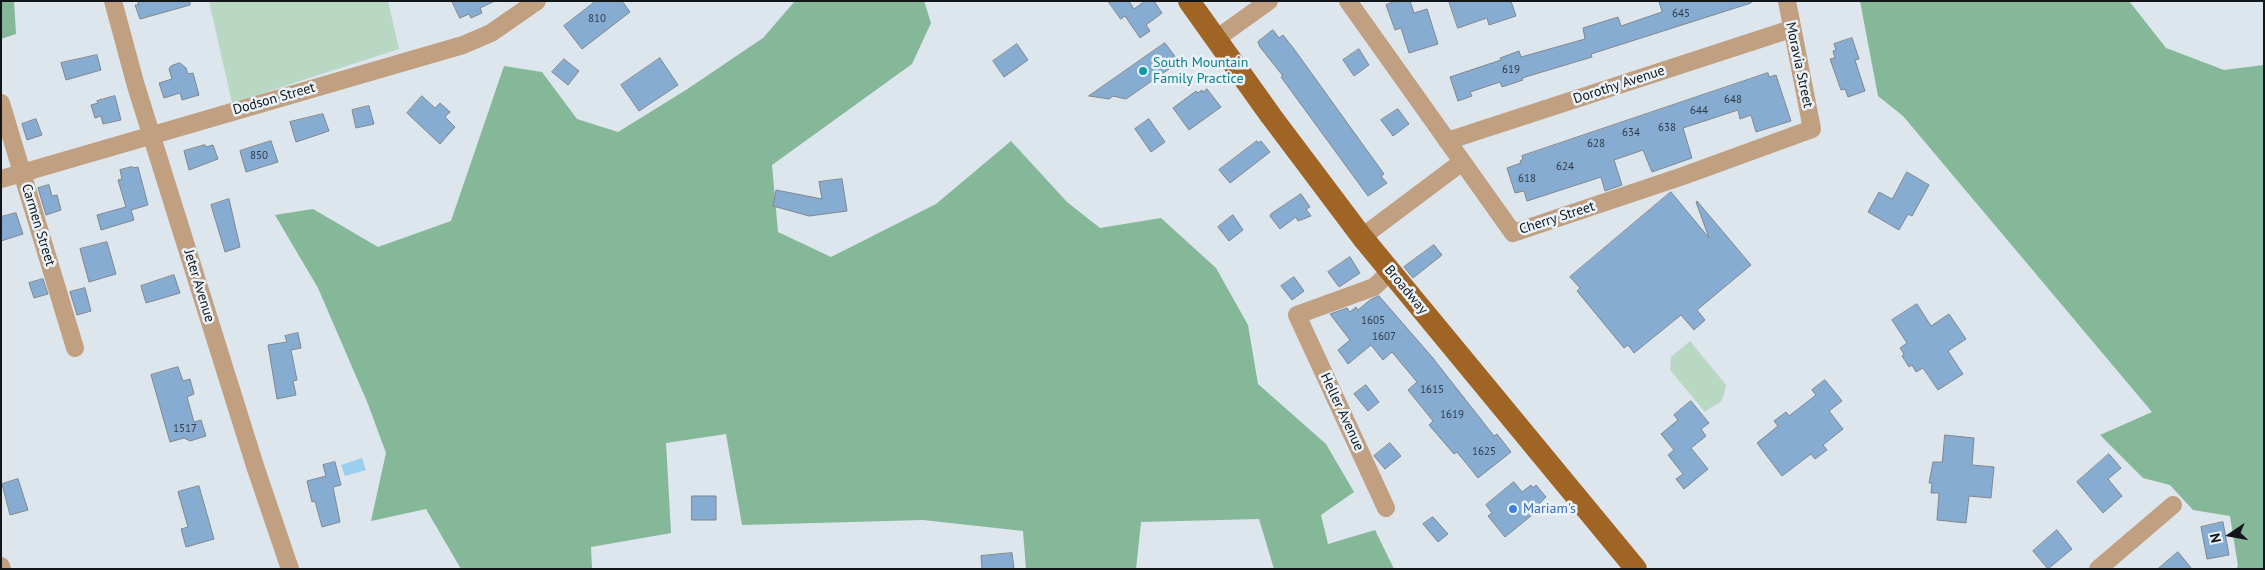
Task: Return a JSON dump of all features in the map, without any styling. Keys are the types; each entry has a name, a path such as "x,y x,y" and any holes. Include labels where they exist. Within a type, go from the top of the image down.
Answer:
{"main road":[{"name":"Broadway","path":"1189,1 1362,237 1636,569"}],"street":[{"name":"Jeter Avenue","path":"113,1 152,135 256,469 290,569"},
{"name":"Dodson Street","path":"1,179 463,45 498,29 538,1"},
{"path":"1216,39 1270,1"},
{"name":"Cherry Street","path":"1348,1 1512,233 1682,176 1812,129"},
{"name":"Moravia Street","path":"1787,1 1812,129"},
{"name":"Dorothy Avenue","path":"1447,141 1791,29"},
{"name":"Carmen Street","path":"1,103 75,348"},
{"path":"1362,237 1462,162"},
{"name":"Heller Avenue","path":"1386,508 1297,316 1374,287 1391,272"},
{"path":"2098,569 2173,505"}],"green space":[{"path":"1,1 14,1 16,34 1,39"},
{"path":"209,1 388,1 399,49 232,103"},
{"path":"795,1 924,1 931,23 912,64 772,165 778,232 831,257 936,204 1011,141 1067,202 1100,228 1161,218 1216,268 1248,325 1258,384 1326,444 1354,492 1321,515 1328,544 1375,530 1394,569 1274,569 1259,519 1141,522 1136,569 1026,569 1023,531 923,520 742,525 726,434 666,443 671,533 591,547 592,569 461,569 426,509 371,521 386,453 368,404 318,288 275,215 313,209 378,247 451,221 504,66 542,72 577,119 618,132 686,90 763,38"},
{"path":"1860,1 2129,1 2166,48 2224,70 2264,65 2264,569 2236,569 2238,566 2230,516 2193,510 2170,485 2143,478 2100,435 2152,412 1903,116 1878,96"},
{"path":"1690,341 1726,385 1721,401 1705,412 1670,370 1671,357"}],"water":[{"path":"362,458 366,470 345,476 341,465"}],"building":[{"path":"138,1 190,1 190,5 140,19 135,5 138,5"},
{"path":"452,1 495,1 480,8 482,13 471,18 469,14 460,18"},
{"path":"596,1 622,1 630,12 582,49 564,26"},
{"path":"1108,1 1129,1 1134,9 1145,1 1154,1 1162,13 1146,25 1150,31 1140,38 1125,16 1121,19"},
{"path":"1396,1 1410,1 1414,13 1427,9 1438,44 1409,53 1401,28 1395,30 1386,5"},
{"path":"1449,1 1511,1 1516,16 1489,25 1487,18 1458,28"},
{"path":"1659,1 1751,1 1751,3 1591,54 1592,57 1522,78 1523,80 1502,87 1500,82 1470,92 1472,96 1458,101 1450,77 1501,60 1500,58 1519,51 1521,57 1585,39 1583,28 1618,17 1621,26 1662,12"},
{"path":"1273,30 1279,38 1283,35 1294,49 1384,174 1381,176 1387,183 1368,196 1281,77 1283,76 1260,47 1258,42"},
{"path":"1852,38 1859,59 1855,60 1865,91 1848,97 1845,89 1841,90 1830,59 1835,58 1833,51 1836,50 1834,44"},
{"name":"South Mountain Family Practice","path":"1165,43 1179,62 1126,99 1113,96 1109,99 1089,96"},
{"path":"1017,44 1028,60 1004,77 993,61"},
{"path":"1359,49 1369,65 1354,76 1343,60"},
{"path":"97,55 101,70 66,80 61,63"},
{"path":"660,58 678,85 639,111 621,85"},
{"path":"564,59 579,71 568,85 552,72"},
{"path":"180,63 186,68 188,74 193,73 199,95 182,100 180,93 164,98 159,83 172,79 169,69 171,66"},
{"path":"1768,73 1769,77 1776,75 1791,121 1756,132 1751,115 1740,119 1738,110 1683,128 1692,158 1652,172 1643,150 1614,160 1622,185 1605,191 1601,177 1527,201 1524,191 1515,193 1507,168 1521,163 1522,156"},
{"path":"1207,89 1221,107 1189,130 1173,108 1196,91 1198,93"},
{"path":"115,96 121,120 103,124 101,116 95,118 91,105 98,103 97,101"},
{"path":"422,96 435,108 440,103 450,112 445,117 455,127 440,144 407,113"},
{"path":"369,106 374,124 356,128 352,110"},
{"path":"1398,109 1409,124 1393,136 1381,120"},
{"path":"323,114 329,131 296,142 290,122"},
{"path":"36,119 42,135 27,140 22,124"},
{"path":"1149,119 1165,142 1151,152 1135,129"},
{"path":"271,141 278,162 246,172 240,151"},
{"path":"1257,141 1258,143 1261,141 1270,152 1230,183 1219,170"},
{"path":"205,145 206,147 213,145 218,159 189,170 184,151"},
{"path":"138,167 148,205 131,210 134,220 101,230 97,215 126,207 118,180 122,179 120,170"},
{"path":"1907,172 1929,185 1912,216 1908,214 1899,230 1868,212 1879,192 1892,199"},
{"path":"842,179 847,211 809,216 773,206 776,190 822,199 819,182"},
{"path":"49,185 52,196 57,195 61,210 46,215 38,188"},
{"path":"1671,192 1709,238 1697,201 1751,265 1697,310 1705,320 1694,330 1681,315 1634,353 1628,345 1624,348 1577,291 1580,288 1570,277"},
{"path":"1301,194 1310,207 1306,209 1311,216 1298,221 1296,217 1280,229 1270,216 1271,214"},
{"path":"229,199 240,247 225,252 211,205"},
{"path":"16,213 23,234 1,241 1,217"},
{"path":"1233,215 1243,230 1229,241 1218,227"},
{"path":"107,242 116,274 89,282 80,249"},
{"path":"1434,245 1442,255 1413,278 1404,267"},
{"path":"1350,257 1360,273 1339,287 1328,272"},
{"path":"174,275 180,293 146,303 141,286"},
{"path":"1294,277 1304,291 1292,300 1281,286"},
{"path":"43,279 48,294 34,298 29,283"},
{"path":"85,288 91,311 77,315 70,292"},
{"path":"1379,296 1432,357 1494,436 1497,434 1511,452 1478,478 1457,452 1454,454 1429,425 1433,421 1408,390 1417,382 1392,352 1383,360 1371,345 1348,364 1338,350 1350,340 1330,314 1347,308 1350,312 1356,307 1358,310 1370,300"},
{"path":"1917,304 1931,326 1949,314 1966,339 1948,351 1963,374 1938,390 1923,368 1916,372 1912,365 1909,367 1902,356 1904,354 1900,348 1907,343 1892,320"},
{"path":"298,333 301,348 291,350 297,380 293,381 296,395 277,399 268,345 287,342 285,336"},
{"path":"178,367 183,381 190,379 194,394 187,397 194,422 201,420 206,436 190,441 184,438 170,442 151,375"},
{"path":"1825,380 1842,401 1829,411 1843,429 1823,445 1827,450 1815,459 1811,454 1782,476 1757,443 1778,426 1774,421 1786,412 1789,416 1816,395 1812,390"},
{"path":"1366,385 1379,402 1368,411 1354,394"},
{"path":"1691,401 1709,423 1701,429 1706,436 1691,448 1708,469 1684,489 1676,479 1683,474 1668,455 1674,450 1661,434 1678,420 1674,415"},
{"path":"1945,435 1974,438 1972,465 1994,467 1991,498 1969,496 1966,523 1937,520 1939,493 1931,493 1932,483 1929,483 1933,462 1942,462"},
{"path":"1390,443 1401,456 1385,469 1374,456"},
{"path":"2109,454 2121,468 2108,479 2122,496 2103,513 2077,482"},
{"path":"335,462 341,485 333,487 340,522 322,527 315,501 312,502 307,481 326,476 323,465"},
{"path":"18,479 28,510 10,515 2,484"},
{"name":"Mariam's","path":"1514,482 1522,492 1531,485 1533,488 1536,485 1546,497 1535,508 1537,511 1505,537 1488,516 1492,513 1486,505"},
{"path":"199,486 214,539 186,547 181,529 188,527 178,492"},
{"path":"692,496 716,496 716,520 692,520"},
{"path":"1433,517 1448,534 1438,542 1423,524"},
{"path":"2223,522 2229,555 2207,559 2201,527"},
{"path":"2057,530 2072,549 2048,569 2033,551"},
{"path":"2178,552 2192,569 2158,569"},
{"path":"1012,553 1014,569 982,569 981,556"}],"place":[{"name":"South Mountain Family Practice","path":"1143,71"},
{"name":"Mariam's","path":"1513,509"}]}
